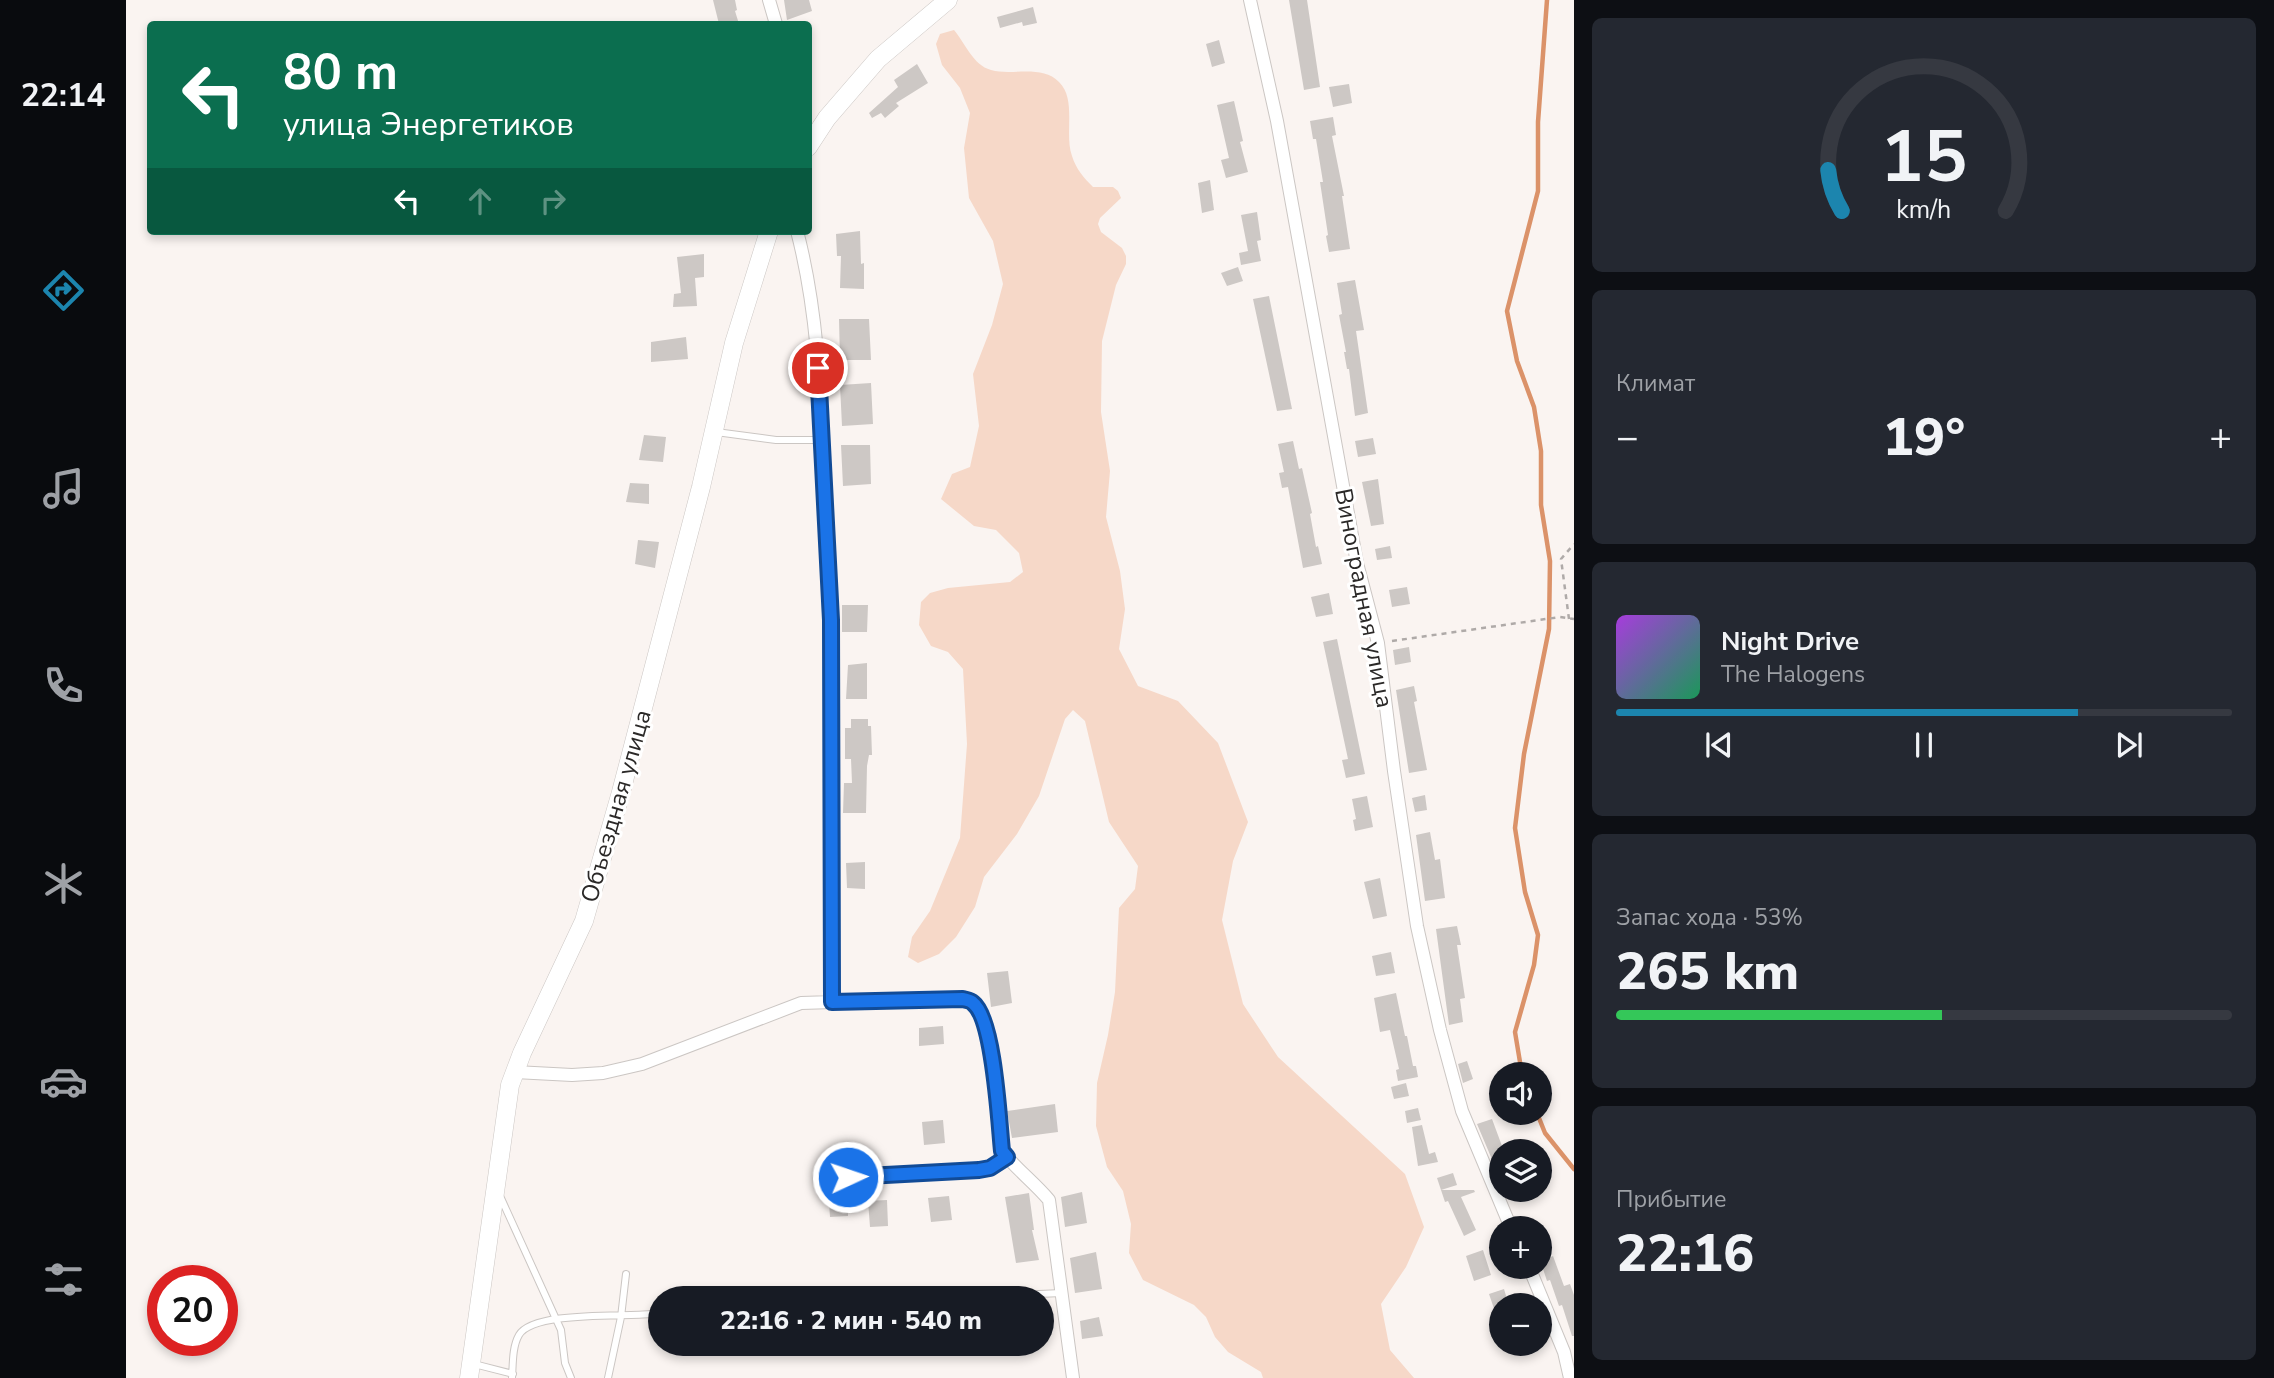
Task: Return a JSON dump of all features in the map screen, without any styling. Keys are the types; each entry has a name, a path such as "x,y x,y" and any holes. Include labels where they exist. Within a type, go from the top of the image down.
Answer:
{"main road":[{"path":"812,141 827,118 878,59 948,0"},
{"name":"Объездная улица","path":"470,1371 510,1085 522,1053 584,921 624,779 714,431 734,343 768,235"}],"street":[{"path":"769,0 775,21"},
{"name":"Виноградная улица","path":"1250,0 1277,121 1357,563 1378,643 1415,913 1437,1017 1462,1111 1506,1216"},
{"path":"798,235 807,270 817,345 831,620 832,1002"},
{"path":"515,1072 572,1075 603,1073 642,1064 802,1003 963,999 973,1003 983,1018 990,1046 1002,1151 1049,1200 1073,1378"},
{"path":"1534,1279 1569,1351 1570,1378"}],"lane":[{"path":"714,431 776,440 822,439"},
{"path":"848,1177 979,1170 990,1168 1007,1157"},
{"path":"496,1188 561,1330 565,1363 571,1378"},
{"path":"608,1378 621,1317 625,1274"},
{"path":"1054,1293 1062,1293"},
{"path":"470,1371 512,1376 514,1347 519,1334 531,1324 555,1318 648,1314"}],"path":[{"path":"1378,643 1560,617 1572,619 1561,559 1574,544"}],"shaded area":[{"path":"954,30 974,59 991,70 1044,73 1059,82 1068,98 1070,147 1076,165 1093,187 1113,187 1121,198 1100,218 1098,224 1101,232 1122,248 1126,256 1126,264 1116,285 1102,341 1101,412 1110,471 1106,517 1120,571 1125,609 1119,649 1138,686 1178,701 1218,743 1248,822 1233,861 1222,920 1243,1004 1278,1057 1405,1174 1424,1227 1406,1267 1381,1304 1390,1350 1414,1378 1263,1378 1261,1372 1228,1352 1215,1337 1206,1317 1194,1305 1143,1280 1129,1253 1131,1224 1123,1191 1107,1167 1096,1126 1097,1083 1115,992 1119,908 1135,889 1138,866 1109,822 1085,721 1073,710 1065,719 1039,796 1017,834 984,877 975,907 956,937 939,954 918,963 908,957 912,937 930,911 960,838 967,744 963,669 948,652 931,646 919,625 921,602 930,593 948,588 1010,582 1023,572 1019,553 996,530 974,526 941,499 952,474 970,467 979,426 973,374 992,325 1003,284 993,241 969,198 964,148 970,113 960,88 942,65 936,44 940,34"}],"building":[{"path":"713,0 735,0 738,21 718,21"},
{"path":"784,0 809,0 812,11 787,20"},
{"path":"1289,0 1307,0 1320,87 1304,90"},
{"path":"1033,7 1037,23 1023,26 1022,22 1000,28 997,17"},
{"path":"1219,40 1225,63 1212,67 1206,44"},
{"path":"917,64 928,83 896,103 899,106 885,118 881,113 872,118 869,113 898,87 894,80"},
{"path":"1349,84 1352,103 1333,107 1329,87"},
{"path":"1234,101 1248,172 1226,178 1221,160 1229,158 1217,105"},
{"path":"1333,117 1336,135 1332,136 1344,196 1350,249 1329,252 1320,182 1323,182 1316,139 1313,139 1310,121"},
{"path":"1210,180 1214,210 1202,213 1198,183"},
{"path":"1257,212 1261,240 1257,241 1261,261 1241,265 1239,253 1248,251 1241,215"},
{"path":"860,231 864,289 840,288 841,256 837,256 836,234"},
{"path":"704,254 704,277 695,278 697,306 673,307 674,294 681,293 677,257"},
{"path":"1238,267 1243,281 1227,286 1221,273"},
{"path":"1355,280 1364,330 1356,331 1368,413 1355,416 1344,352 1337,283"},
{"path":"1269,296 1292,409 1277,411 1253,299"},
{"path":"839,319 869,319 871,360 840,360"},
{"path":"686,337 688,359 651,362 651,342"},
{"path":"871,383 873,424 842,426 840,385"},
{"path":"644,435 666,437 663,462 639,460"},
{"path":"1373,438 1376,454 1358,457 1355,441"},
{"path":"1293,441 1299,469 1302,468 1316,547 1318,546 1322,564 1303,568 1288,487 1282,488 1279,473 1284,472 1278,444"},
{"path":"841,445 870,445 871,484 843,486"},
{"path":"1378,479 1384,524 1371,526 1362,482"},
{"path":"630,483 649,484 649,504 626,502"},
{"path":"638,540 659,542 655,568 635,564"},
{"path":"1390,546 1392,558 1377,560 1375,549"},
{"path":"1407,587 1410,604 1392,607 1389,590"},
{"path":"1329,593 1333,614 1316,617 1311,597"},
{"path":"842,605 868,605 867,632 842,632"},
{"path":"1337,639 1365,774 1346,778 1342,760 1348,759 1323,642"},
{"path":"1409,647 1411,662 1395,665 1393,650"},
{"path":"867,663 867,699 846,699 848,665"},
{"path":"1414,686 1417,701 1414,702 1427,770 1409,773 1396,690"},
{"path":"851,719 868,719 868,726 871,726 872,755 869,755 867,766 866,813 843,813 844,783 852,783 851,759 845,759 845,728 851,728"},
{"path":"1425,795 1427,810 1415,812 1412,798"},
{"path":"1367,796 1373,827 1355,831 1353,820 1356,819 1352,799"},
{"path":"1430,832 1435,860 1440,859 1445,898 1425,901 1416,835"},
{"path":"865,862 865,889 847,888 846,863"},
{"path":"1380,878 1387,916 1373,919 1364,882"},
{"path":"1457,926 1465,998 1460,999 1463,1022 1449,1025 1436,929"},
{"path":"1391,952 1395,973 1376,976 1372,956"},
{"path":"1008,971 1012,1003 991,1007 987,973"},
{"path":"1396,993 1405,1036 1418,1077 1398,1081 1396,1070 1399,1069 1390,1030 1380,1032 1374,998"},
{"path":"943,1026 944,1044 919,1046 919,1028"},
{"path":"1467,1061 1473,1079 1463,1083 1458,1064"},
{"path":"1406,1083 1409,1096 1394,1099 1391,1087"},
{"path":"1055,1104 1058,1132 1012,1138 1007,1111"},
{"path":"1418,1108 1421,1120 1407,1123 1405,1111"},
{"path":"943,1120 945,1143 924,1145 922,1122"},
{"path":"1489,1120 1489,1125 1494,1125 1499,1139 1489,1139 1489,1152 1477,1124"},
{"path":"1422,1125 1429,1154 1435,1152 1438,1162 1418,1166 1412,1127"},
{"path":"1453,1173 1457,1185 1441,1190 1437,1178"},
{"path":"1441,1190 1474,1190 1475,1192 1461,1197 1476,1230 1464,1236 1448,1201 1445,1202"},
{"path":"1082,1192 1087,1223 1065,1227 1061,1197"},
{"path":"1029,1193 1032,1230 1039,1260 1016,1263 1005,1197"},
{"path":"949,1196 952,1220 931,1222 928,1198"},
{"path":"848,1200 848,1216 830,1217 829,1202"},
{"path":"887,1200 888,1226 870,1227 868,1201"},
{"path":"1483,1250 1489,1276 1474,1281 1466,1256"},
{"path":"1096,1252 1102,1289 1075,1293 1070,1258"},
{"path":"1553,1256 1564,1286 1570,1284 1574,1295 1574,1336 1550,1280 1546,1279 1552,1279"},
{"path":"1099,1317 1103,1336 1082,1339 1080,1321"}],"waterway":[{"path":"1520,1062 1515,1032 1534,965 1538,935 1525,892 1515,828 1524,754 1549,629 1550,561 1541,505 1541,451 1534,407 1517,361 1507,311 1538,191 1538,122 1547,0"},
{"path":"1542,1125 1545,1133 1574,1169"}],"route":[{"path":"818,368 831,620 832,1002 963,999 973,1003 983,1018 990,1046 1002,1151 1007,1157 990,1168 979,1170 848,1177"}]}
